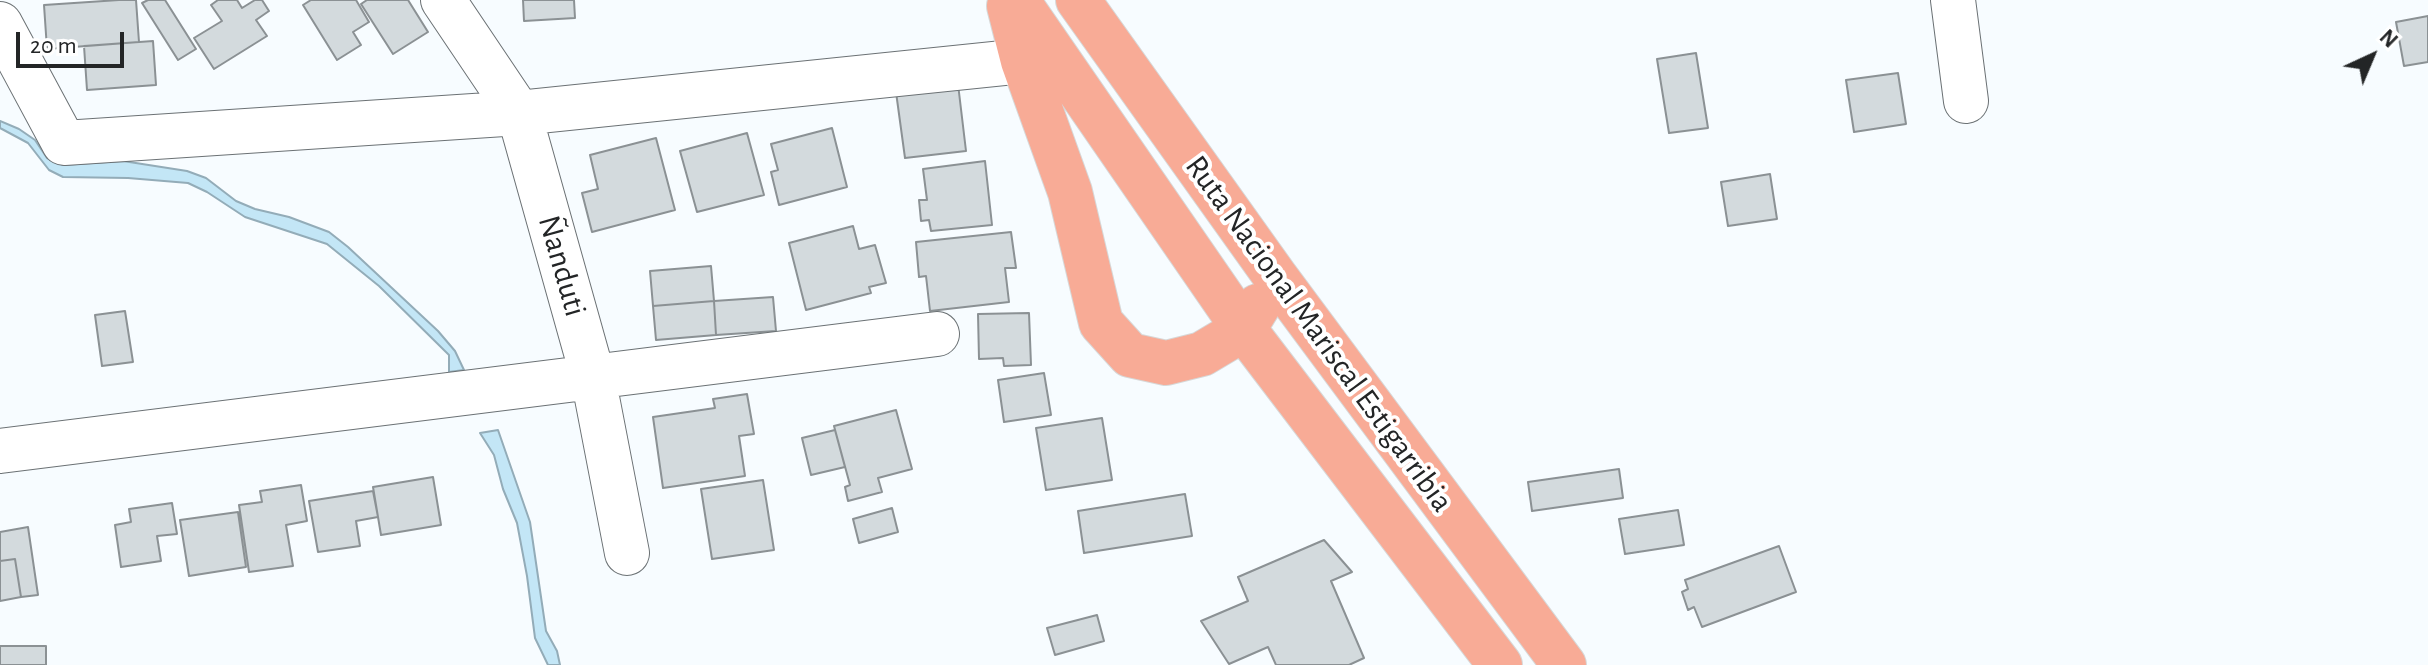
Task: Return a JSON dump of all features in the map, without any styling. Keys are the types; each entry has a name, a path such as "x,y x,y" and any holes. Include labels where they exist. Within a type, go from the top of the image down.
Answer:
{"highway":[{"path":"1007,0 1023,61 1070,192 1101,323 1130,355 1166,363 1202,354 1244,329 1275,276"},
{"name":"Ruta Nacional Mariscal Estigarribia","path":"1017,0 1244,329 1500,665"},
{"name":"Ruta Nacional Mariscal Estigarribia","path":"1078,0 1275,276 1564,665"}],"street":[{"name":"Ñanduti","path":"443,0 519,113 593,377 627,553"},
{"path":"1953,0 1966,101"},
{"path":"0,24 64,143 519,113 1023,61"},
{"path":"0,451 937,334"}],"water":[{"path":"0,121 35,140 47,158 63,165 123,161 187,171 206,178 236,201 329,232 438,331 455,351 464,370 449,372 449,355 379,286 327,244 245,217 188,183 63,177 49,170 28,143 0,128"},
{"path":"498,430 530,522 546,631 557,651 560,665 548,665 535,638 517,523 494,455 480,433"}],"building":[{"path":"136,0 139,42 47,49 44,5"},
{"path":"165,0 196,49 178,60 142,3"},
{"path":"218,0 237,0 242,8 255,0 262,0 269,11 256,20 267,36 214,69 194,38 222,21 211,5"},
{"path":"311,0 356,0 369,22 353,32 361,45 337,60 303,5"},
{"path":"367,0 408,0 428,32 393,54 361,4"},
{"path":"523,0 574,0 575,18 524,21"},
{"path":"2428,16 2428,62 2404,66 2396,22"},
{"path":"153,41 156,85 87,90 84,46"},
{"path":"1696,53 1708,128 1669,133 1657,59"},
{"path":"1898,73 1906,124 1854,132 1846,80"},
{"path":"958,84 966,151 905,158 896,92"},
{"path":"832,128 847,187 779,205 771,172 778,170 771,144"},
{"path":"747,133 764,195 697,212 680,151"},
{"path":"656,138 675,210 592,232 582,193 598,189 590,155"},
{"path":"985,161 992,225 931,231 929,220 921,221 919,200 927,200 923,169"},
{"path":"1770,174 1777,219 1728,226 1721,182"},
{"path":"853,226 859,249 875,245 886,283 869,287 871,293 806,310 789,243"},
{"path":"1011,232 1016,268 1005,268 1009,302 930,311 926,276 919,277 916,242"},
{"path":"711,266 714,301 653,306 650,271"},
{"path":"773,297 776,331 716,335 714,301"},
{"path":"714,301 716,335 656,340 653,306"},
{"path":"125,311 133,362 102,366 95,315"},
{"path":"1029,313 1031,365 1004,366 1003,358 979,359 978,314"},
{"path":"1044,373 1051,415 1004,422 998,380"},
{"path":"747,394 754,434 739,436 745,476 663,488 653,417 715,408 713,399"},
{"path":"896,410 912,469 878,478 882,492 848,501 845,487 850,485 834,426"},
{"path":"1102,418 1112,480 1046,490 1036,428"},
{"path":"835,430 845,467 811,475 802,438"},
{"path":"1619,469 1623,498 1532,511 1528,482"},
{"path":"433,477 441,525 381,535 373,487"},
{"path":"763,480 774,550 712,559 701,489"},
{"path":"301,485 307,521 286,525 293,566 249,572 239,505 262,502 260,491"},
{"path":"373,491 378,517 356,521 360,546 318,552 309,501"},
{"path":"1185,494 1192,536 1084,553 1078,511"},
{"path":"172,503 177,534 157,536 161,561 121,567 115,525 131,522 129,509"},
{"path":"892,508 898,532 859,543 853,519"},
{"path":"1678,510 1684,545 1625,554 1619,519"},
{"path":"238,512 246,567 189,576 180,520"},
{"path":"28,527 38,595 21,597 15,559 0,561 0,532"},
{"path":"1324,540 1352,572 1331,581 1364,658 1349,665 1276,665 1268,647 1229,664 1201,621 1248,601 1238,577"},
{"path":"1779,546 1796,592 1702,627 1694,607 1688,610 1682,592 1688,589 1685,580"},
{"path":"15,559 21,597 0,601 0,561"},
{"path":"1097,615 1104,641 1055,655 1047,628"},
{"path":"0,646 46,646 46,665 0,665"}]}
